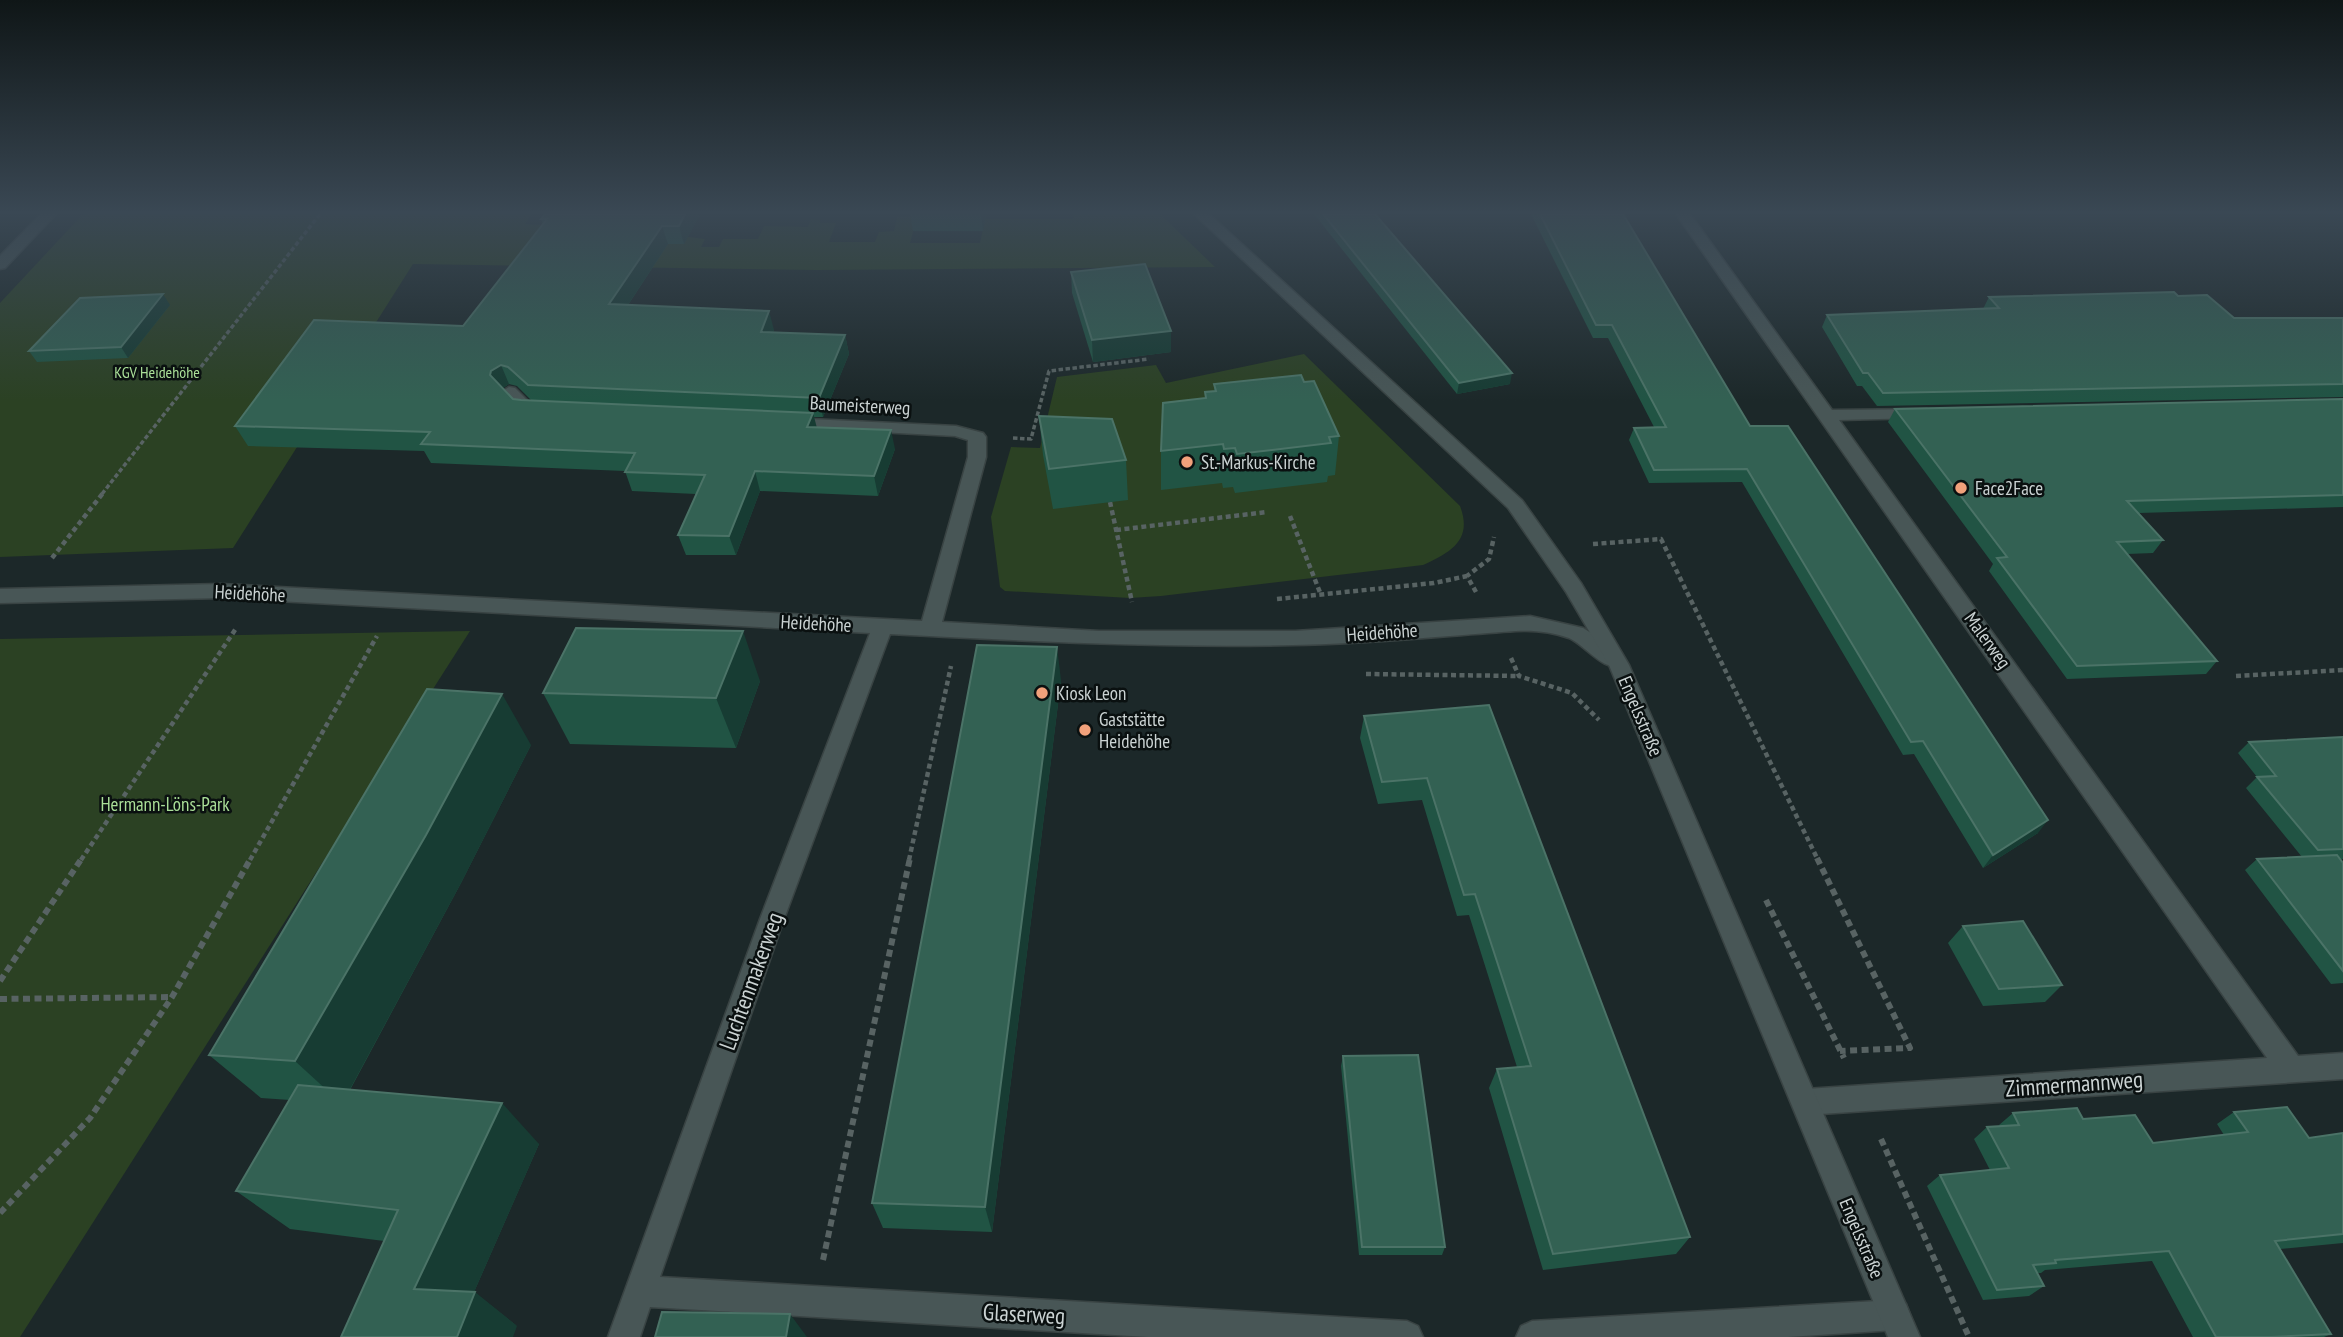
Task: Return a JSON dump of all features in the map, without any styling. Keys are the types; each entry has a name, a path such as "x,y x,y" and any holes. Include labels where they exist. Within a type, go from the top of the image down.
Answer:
{"street":[{"name":"Engelsstraße","path":"1269,276 1515,504 1574,588 1619,665 1899,1326"},
{"name":"Malerweg","path":"1727,276 2290,1068"},
{"path":"509,392 530,412 558,413"},
{"path":"1826,415 1938,412"},
{"name":"Baumeisterweg","path":"778,423 956,431 977,438 977,457 930,628"},
{"name":"Heidehöhe","path":"0,596 221,591 1099,638 1295,638 1530,623 1566,627 1595,642 1619,665"},
{"name":"Luchtenmakerweg","path":"625,1337 768,932 882,626"},
{"name":"Zimmermannweg","path":"1806,1102 2343,1066"},
{"name":"Glaserweg","path":"640,1291 1407,1337"},
{"path":"1532,1337 1899,1326"}],"path":[{"path":"23,595 271,276"},
{"path":"1003,437 1031,439 1049,371 1149,359"},
{"path":"1110,502 1133,610"},
{"path":"1116,530 1266,512"},
{"path":"1290,516 1321,595"},
{"path":"1495,532 1489,559 1467,576 1495,625 1519,676 1572,693 1605,726"},
{"path":"1593,544 1661,539 1910,1048 1840,1051 1969,1337"},
{"path":"0,981 240,622"},
{"path":"0,1213 89,1118 172,997 383,624"},
{"path":"814,1301 953,657"},
{"path":"2236,676 2343,670"},
{"path":"0,999 172,997"}],"green space":[{"name":"KGV Heidehöhe","path":"25,276 405,276 233,548 0,557 0,303"},
{"path":"1304,354 1460,506 1464,528 1457,543 1450,550 1423,565 1161,596 1130,598 1005,591 1000,587 991,517 1011,447 1040,448 1057,377 1156,365 1166,383"},
{"name":"Hermann-Löns-Park","path":"470,631 20,1337 0,1337 0,639"}],"building":[{"path":"502,276 628,276 609,304 769,311 761,332 845,335 819,398 528,385 508,367 501,365 491,371 490,375 513,399 813,413 807,427 891,430 874,476 755,471 729,536 678,535 705,475 625,472 635,453 421,444 430,432 235,426 314,320 463,326"},
{"path":"1072,276 1150,276 1171,331 1092,340"},
{"path":"1373,276 1429,276 1512,373 1459,383"},
{"path":"1571,276 1660,276 1750,426 1788,426 2048,820 1993,855 1923,741 1911,742 1747,469 1654,470 1634,428 1666,427 1612,325 1596,325"},
{"path":"2174,292 2178,296 2207,295 2234,318 2343,318 2343,384 1883,393 1868,373 1863,373 1827,315 1999,308 1989,297"},
{"path":"163,294 121,347 29,351 80,298"},
{"path":"1301,375 1304,382 1314,381 1339,436 1329,437 1331,443 1237,454 1235,448 1224,449 1223,444 1161,451 1163,403 1206,398 1205,392 1216,391 1214,384"},
{"path":"2343,399 2343,495 2127,501 2163,540 2117,542 2217,661 2077,666 1997,558 2007,557 1895,409"},
{"path":"1039,416 1112,419 1126,460 1049,469"},
{"path":"576,628 743,631 716,698 543,693"},
{"path":"977,645 1057,647 985,1207 872,1203"},
{"path":"427,689 502,694 426,835 295,1061 209,1055"},
{"path":"1489,705 1690,1237 1553,1254 1497,1069 1531,1066 1475,894 1464,895 1427,778 1382,782 1364,716"},
{"path":"2343,737 2343,849 2318,850 2257,777 2276,776 2249,742"},
{"path":"2337,855 2343,863 2343,971 2257,859"},
{"path":"2023,921 2062,985 1999,989 1963,926"},
{"path":"1418,1055 1445,1247 1362,1247 1343,1056"},
{"path":"298,1085 502,1103 414,1289 475,1292 457,1337 341,1337 398,1210 236,1191"},
{"path":"2287,1107 2309,1138 2343,1133 2343,1234 2275,1241 2331,1334 2216,1337 2169,1251 2055,1260 2056,1263 2033,1265 2044,1286 1997,1290 1940,1175 2009,1168 1987,1127 2019,1125 2013,1113 2077,1108 2083,1119 2135,1115 2153,1143 2248,1132 2234,1112"},
{"path":"662,1312 790,1314 786,1337 655,1337"}],"place":[{"name":"St.-Markus-Kirche","path":"1187,462"},
{"name":"Face2Face","path":"1961,488"},
{"name":"Kiosk Leon","path":"1042,693"},
{"name":"Gaststätte Heidehöhe","path":"1085,730"}]}
